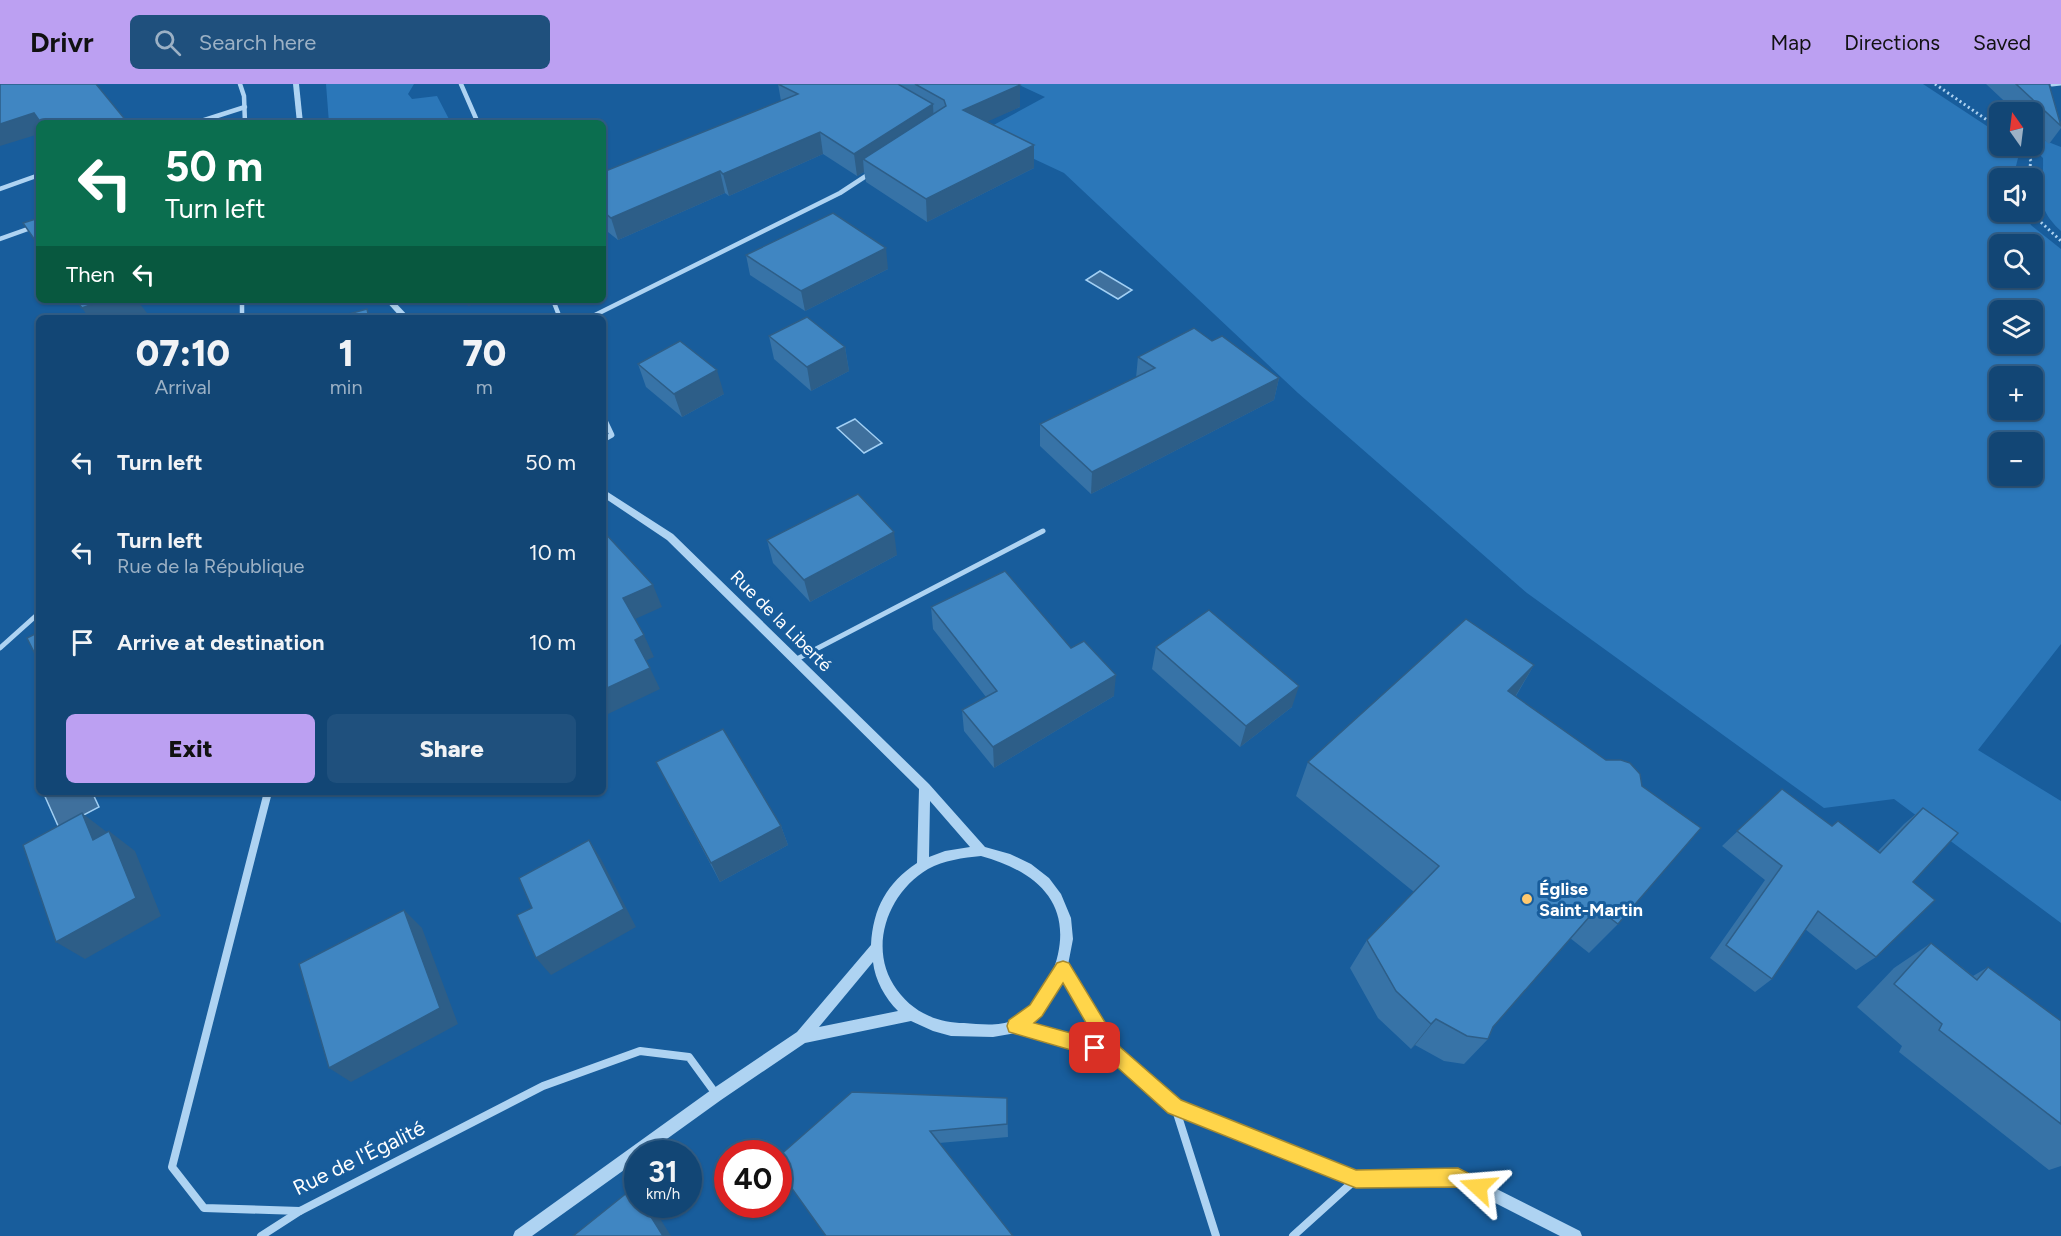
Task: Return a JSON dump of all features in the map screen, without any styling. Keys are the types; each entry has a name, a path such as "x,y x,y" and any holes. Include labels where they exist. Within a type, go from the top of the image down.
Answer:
{"street":[{"path":"240,84 245,120"},
{"path":"296,84 300,120"},
{"path":"461,84 477,120"},
{"path":"204,120 245,107"},
{"path":"595,315 840,193 878,169"},
{"path":"0,189 36,177"},
{"path":"0,238 36,226"},
{"path":"392,303 403,315"},
{"path":"606,422 612,435 606,438"},
{"name":"Rue de la Liberté","path":"606,494 670,537 925,787 981,851"},
{"path":"795,660 1043,531"},
{"path":"0,648 36,616"},
{"path":"923,865 925,787"},
{"name":"Rue de l'Égalité","path":"267,795 172,1167 204,1208 300,1211 543,1086 640,1052 689,1057 716,1095"},
{"path":"1015,1026 1036,1011 1063,968 1067,933 1058,899 1045,880 1026,865 1004,855 981,851 951,854 923,865 899,884 882,910 877,947 879,972 891,995 911,1015 949,1031 992,1030 1015,1026 1114,1053"},
{"path":"520,1236 716,1095 802,1037 877,947"},
{"path":"1063,968 1114,1053 1174,1107 1356,1179 1458,1178 1575,1236"},
{"path":"802,1037 911,1015"},
{"path":"1174,1107 1216,1236"},
{"path":"1293,1236 1356,1179"},
{"path":"261,1236 300,1211"}],"lane":[{"path":"2052,85 2061,84"}],"path":[{"path":"1935,84 1989,121"},
{"path":"2038,222 2061,241"}],"shaded area":[{"path":"326,84 414,84 408,94 412,99 437,96 449,120 329,120"},
{"path":"1017,84 1923,84 1989,127 1989,156 2017,156 2018,158 2016,168 1989,168 1989,222 2029,222 2042,234 1989,234 1989,288 2043,288 2043,235 2061,249 2061,644 1978,750 2061,801 2061,923 1894,799 1824,808 1527,593 1298,393 1064,173 979,133 1045,97"},
{"path":"2043,140 2061,147 2061,231 2052,222 2043,206 2043,158 2041,156 2043,156"},
{"path":"1100,271 1132,290 1118,299 1086,280"},
{"path":"855,419 882,443 864,453 837,428"},
{"path":"44,795 93,795 99,807 59,828"}],"building":[{"path":"0,84 96,84 126,120 39,120 34,113 0,124"},
{"path":"778,84 898,84 933,104 854,154 820,132 723,174 720,171 611,218 606,214 606,171 798,94"},
{"path":"915,84 1020,85 963,110 1034,145 926,199 863,159 946,106 944,100"},
{"path":"2016,84 2049,84 2061,126 2043,109 2043,102 2035,102"},
{"path":"833,213 886,248 801,291 746,255"},
{"path":"36,219 36,242 23,223"},
{"path":"78,303 95,303 82,308"},
{"path":"367,309 368,315 345,315"},
{"path":"807,317 845,347 807,367 769,336"},
{"path":"1194,328 1212,341 1222,336 1279,378 1092,472 1040,424 1155,368 1138,357"},
{"path":"680,341 717,370 674,394 638,364"},
{"path":"858,494 894,532 804,580 767,540"},
{"path":"606,534 653,585 623,598 644,635 635,640 650,668 606,689"},
{"path":"1005,571 1071,648 1084,641 1116,675 993,747 962,710 997,691 931,607"},
{"path":"1209,610 1299,686 1246,726 1156,647"},
{"path":"1466,619 1534,665 1508,691 1606,760 1621,760 1630,763 1640,774 1642,786 1701,828 1618,924 1597,908 1493,1027 1488,1039 1467,1036 1436,1019 1431,1024 1396,991 1367,940 1439,866 1308,762"},
{"path":"36,634 36,656 27,638"},
{"path":"723,729 781,826 711,863 656,762"},
{"path":"1782,789 1832,826 1838,821 1880,853 1923,808 1958,833 1913,882 1935,900 1876,957 1818,911 1772,979 1726,945 1782,866 1737,831"},
{"path":"82,813 93,840 109,831 136,898 56,942 23,845"},
{"path":"589,840 624,909 536,958 517,915 532,908 519,878"},
{"path":"404,910 440,1008 329,1068 299,964"},
{"path":"1931,943 1977,980 1988,967 2061,1021 2061,1124 1939,1030 1942,1024 1894,984"},
{"path":"852,1092 1007,1098 1007,1124 930,1131 1013,1236 826,1236 792,1189 792,1145"},
{"path":"624,1195 624,1218 652,1218 663,1236 573,1236"}],"place":[{"name":"Église Saint-Martin","path":"1527,899"}],"route":[{"path":"1095,1048 1015,1026 1036,1011 1050,993 1063,968 1114,1053 1174,1107 1356,1179 1458,1178 1478,1187"}]}
